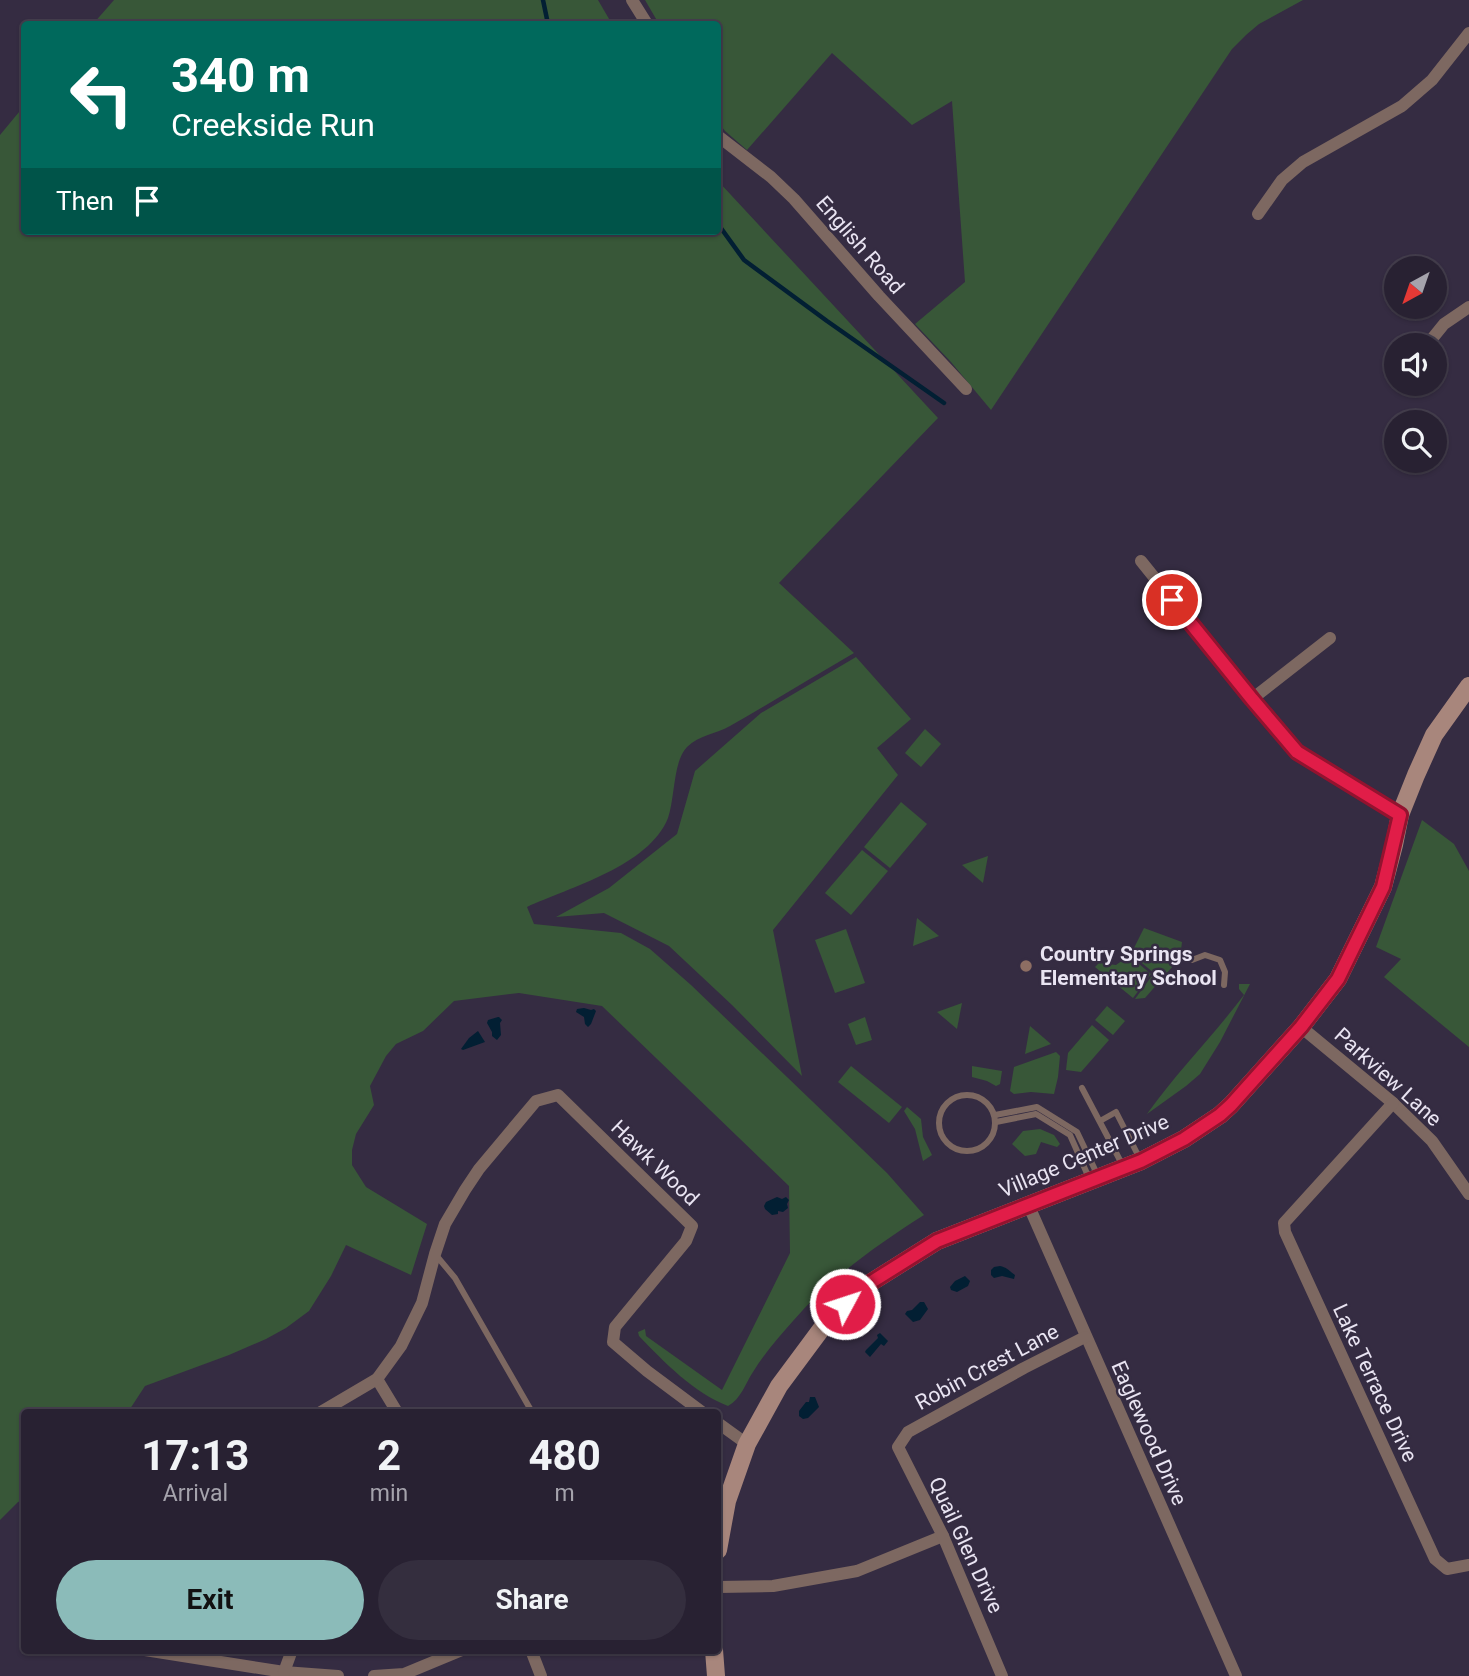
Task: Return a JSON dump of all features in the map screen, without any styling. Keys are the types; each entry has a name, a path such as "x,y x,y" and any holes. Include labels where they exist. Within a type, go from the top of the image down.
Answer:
{"street":[{"path":"632,0 645,21"},
{"path":"1258,214 1282,180 1303,162 1402,106 1432,80 1468,39"},
{"name":"English Road","path":"721,138 771,177 794,199 965,389"},
{"path":"1437,333 1444,324 1469,307"},
{"path":"1141,561 1297,752 1400,815"},
{"path":"1252,699 1330,638"},
{"name":"Village Center Drive","path":"721,1534 727,1501 747,1444 779,1386 828,1320 862,1288 937,1241 1094,1180 1184,1139 1231,1105 1301,1027 1338,979 1383,887 1400,815 1434,735 1469,686"},
{"name":"Parkview Lane","path":"1301,1027 1393,1103 1432,1141 1469,1194"},
{"name":"Hawk Wood","path":"435,1254 452,1211 479,1169 536,1101 558,1095 692,1226 686,1241 615,1327 614,1342 698,1409"},
{"name":"Lake Terrace Drive","path":"1393,1103 1284,1223 1285,1232 1435,1559 1447,1569 1469,1565"},
{"name":"Eaglewood Drive","path":"1028,1204 1236,1676"},
{"path":"326,1409 377,1379 401,1346 422,1303 435,1254"},
{"name":"Robin Crest Lane","path":"908,1432 1085,1337"},
{"path":"377,1379 395,1409"},
{"path":"721,1425 747,1444"},
{"name":"Quail Glen Drive","path":"908,1432 898,1447 943,1536 1002,1676"},
{"path":"721,1587 773,1586 857,1571 943,1536"},
{"path":"170,1654 284,1672 338,1676"},
{"path":"284,1672 291,1654"},
{"path":"374,1676 404,1674 452,1654"},
{"path":"533,1654 541,1676"},
{"path":"714,1654 716,1676"}],"lane":[{"path":"1192,960 1205,955 1220,960 1226,972 1224,985"},
{"path":"1082,1088 1100,1121 1132,1164"},
{"path":"970,1094 985,1100 996,1119 994,1134 989,1142 971,1151 953,1147 945,1141 940,1132 940,1114 944,1106 959,1095 970,1094"},
{"path":"1100,1121 1116,1112 1132,1164"},
{"path":"996,1119 1036,1114 1070,1135 1094,1180"},
{"path":"435,1254 455,1278 531,1409"}],"green space":[{"path":"114,0 598,0 610,21 96,21"},
{"path":"645,0 1303,0 1259,24 1232,49 991,410 915,324 965,282 952,101 912,125 832,53 747,150 721,126 721,21 657,21"},
{"path":"21,110 21,235 721,235 721,184 938,418 779,583 854,653 730,726 692,743 682,753 679,761 668,818 658,835 644,849 607,873 527,907 534,924 621,933 650,949 887,1173 924,1215 838,1276 807,1305 757,1365 740,1395 728,1406 703,1393 680,1376 638,1332 645,1329 646,1336 722,1390 790,1253 789,1186 602,1006 519,993 454,1001 423,1031 396,1044 386,1056 370,1086 374,1105 356,1134 352,1150 352,1165 366,1187 427,1224 411,1275 346,1245 309,1311 266,1339 145,1386 130,1409 21,1409 21,1501 0,1520 0,135"},
{"path":"856,657 911,719 877,748 898,775 773,930 802,1076 669,946 604,913 556,917 609,888 677,834 695,771 761,713"},
{"path":"925,729 941,744 921,767 905,753"},
{"path":"901,802 927,824 890,868 864,847"},
{"path":"1422,820 1454,844 1469,871 1469,1047 1384,977 1401,959 1376,947"},
{"path":"862,850 888,871 851,915 825,893"},
{"path":"988,856 983,883 962,865"},
{"path":"917,918 939,936 913,946"},
{"path":"1144,928 1182,942 1180,958 1145,998 1135,999 1154,973 1131,954"},
{"path":"846,929 865,983 835,993 815,940"},
{"path":"1126,958 1130,961 1133,959 1151,974 1133,998 1095,967 1099,963 1116,965"},
{"path":"1239,984 1250,984 1220,1042 1200,1074 1147,1114 1244,995"},
{"path":"962,1003 957,1029 937,1012"},
{"path":"1107,1006 1125,1021 1113,1035 1095,1020"},
{"path":"865,1017 872,1040 856,1045 848,1024"},
{"path":"1092,1025 1109,1040 1081,1072 1066,1070 1068,1053"},
{"path":"1030,1026 1051,1044 1025,1054"},
{"path":"1056,1052 1060,1056 1054,1094 1014,1094 1010,1091 1014,1067"},
{"path":"851,1066 902,1107 889,1123 838,1082"},
{"path":"972,1066 1002,1071 1000,1084 996,1086 972,1077"},
{"path":"907,1107 921,1119 923,1137 932,1155 923,1161 915,1129 904,1111"},
{"path":"1040,1129 1054,1135 1060,1144 1057,1147 1041,1142 1036,1154 1025,1156 1012,1144 1023,1131"}],"water":[{"path":"577,1009 596,1011 588,1027 584,1017 576,1012"},
{"path":"499,1017 502,1020 501,1035 497,1040 492,1036 487,1023 488,1020"},
{"path":"478,1031 485,1042 461,1049 469,1038"},
{"path":"777,1197 786,1197 789,1200 788,1208 772,1215 764,1206 766,1202"},
{"path":"1000,1266 1015,1275 1014,1279 1002,1276 994,1278 991,1270"},
{"path":"965,1276 970,1281 968,1286 957,1292 951,1290 950,1287 955,1281"},
{"path":"920,1302 924,1302 928,1309 920,1320 913,1322 905,1314"},
{"path":"880,1333 888,1341 884,1346 881,1344 870,1357 865,1352"},
{"path":"810,1397 815,1397 819,1407 808,1418 803,1419 799,1416 799,1411 809,1402"}],"waterway":[{"path":"543,0 547,21"},
{"path":"721,228 744,260 944,403"}],"place":[{"name":"Country Springs Elementary School","path":"1026,966"}],"route":[{"path":"845,1304 862,1288 937,1241 1141,1161 1184,1139 1220,1115 1301,1027 1338,979 1383,887 1400,815 1297,752 1172,600"}]}
